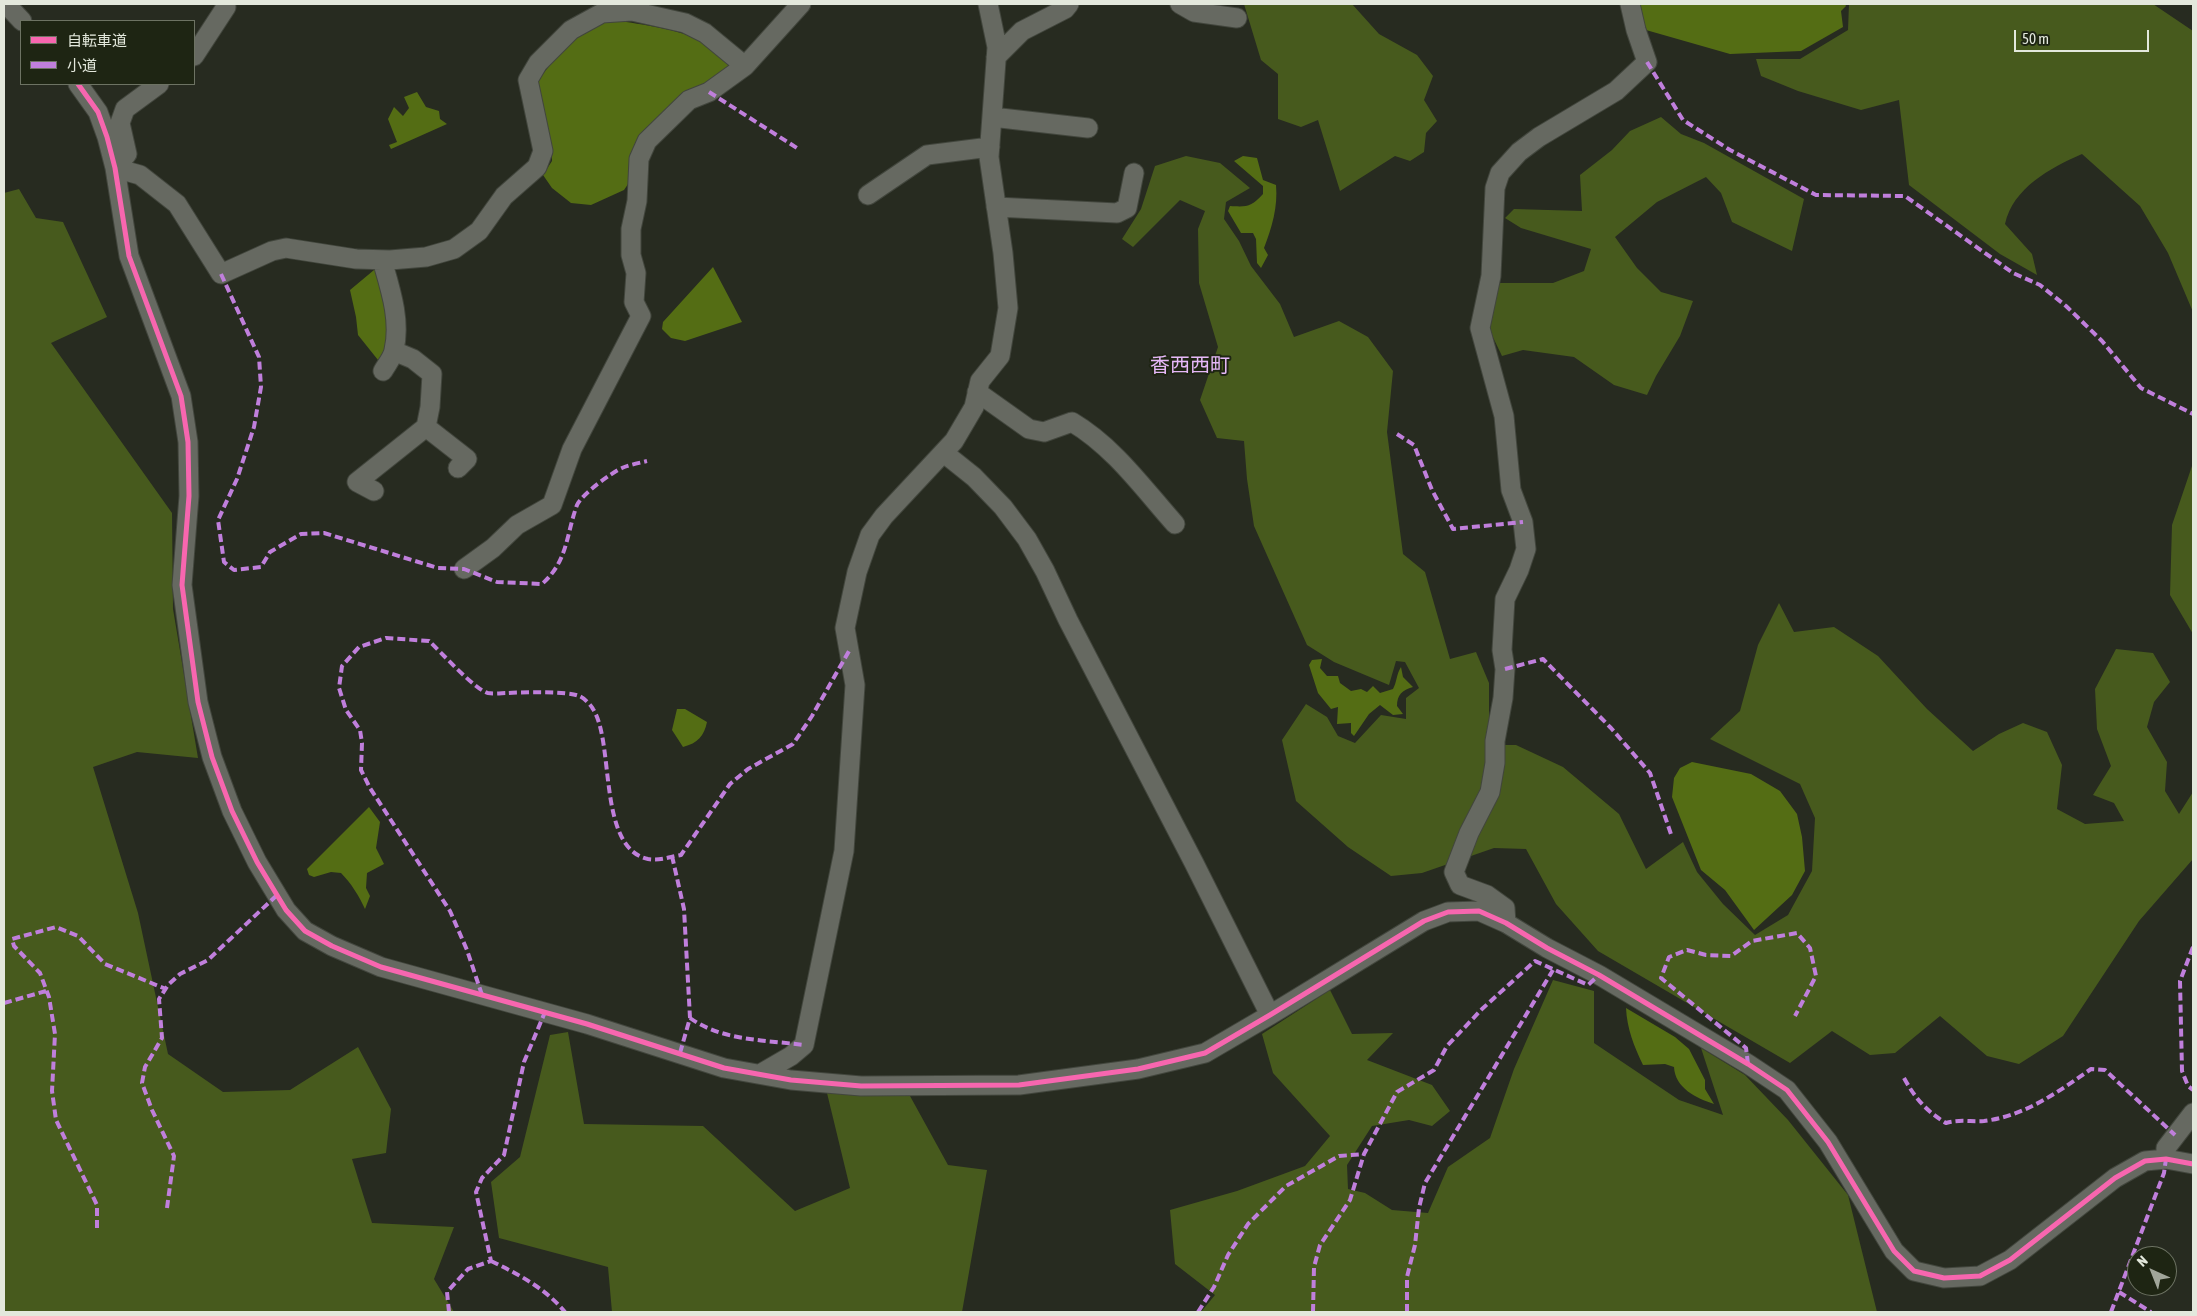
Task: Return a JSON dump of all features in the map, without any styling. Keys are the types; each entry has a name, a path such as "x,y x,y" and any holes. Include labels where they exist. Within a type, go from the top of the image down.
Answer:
{"street":[{"path":"6,4 21,20"},
{"path":"195,54 226,7 225,4"},
{"path":"464,569 480,555 493,548 517,525 552,505 572,449 641,316 634,302 636,272 631,255 631,229 637,201 639,159 647,141 689,100 710,92 745,66 801,4"},
{"path":"760,1074 791,1056 804,1044 844,852 855,685 845,628 857,572 870,535 884,516 954,441 974,407 980,381 1000,356 1008,308 1003,253 989,157 997,47 988,4"},
{"path":"996,57 1022,31 1065,9 1069,4"},
{"path":"1180,4 1194,12 1237,18"},
{"path":"1506,923 1505,908 1486,895 1460,885 1454,872 1469,833 1490,792 1495,763 1495,741 1503,698 1505,669 1502,650 1504,600 1519,570 1526,549 1523,522 1510,481 1504,416 1480,328 1491,276 1495,188 1500,172 1519,152 1539,137 1604,100 1647,62 1636,30 1630,4"},
{"path":"115,168 140,175 177,204 221,274 272,251 286,248 356,259 382,260 426,257 454,250 479,232 504,196 537,167 543,151 528,80 538,63 572,30 602,13 632,11 685,24 705,33 745,66"},
{"path":"79,85 98,112 115,168 129,256 181,396 188,442 189,496 182,585 198,702 212,757 232,811 257,862 286,910 305,931 332,946 381,967 587,1024 724,1068 792,1080 860,1086 1020,1085 1138,1069 1205,1053 1270,1016 1424,921 1448,912 1479,911 1506,923 1731,1054 1786,1090 1828,1142 1894,1251 1914,1271 1944,1278 1980,1276 2010,1260 2115,1178 2145,1161 2166,1159 2193,1164"},
{"path":"115,168 127,154 120,124 125,109 158,85"},
{"path":"992,117 1088,128"},
{"path":"868,195 927,155 990,147"},
{"path":"996,207 1117,213 1127,208 1134,173"},
{"path":"382,260 393,299 396,328 394,351 383,371"},
{"path":"374,491 357,482 426,427 432,374 413,359 394,351"},
{"path":"977,392 1029,429 1044,432 1072,422 1090,432 1110,450 1175,524"},
{"path":"426,427 467,459 458,468"},
{"path":"944,453 974,477 1003,507 1027,539 1046,571 1068,620 1194,863 1270,1016"},
{"path":"2166,1159 2166,1148 2193,1114"}],"shaded area":[{"path":"1244,4 1352,4 1379,34 1417,55 1433,76 1424,100 1437,121 1426,133 1424,152 1410,161 1395,156 1340,191 1318,120 1301,127 1278,119 1278,74 1261,60"},
{"path":"1638,4 1845,4 1846,6 1841,11 1843,27 1801,51 1730,54 1646,30"},
{"path":"1849,4 2153,4 2193,31 2193,312 2168,253 2140,206 2082,154 2058,166 2035,181 2024,190 2009,211 2005,224 2032,254 2037,275 2000,254 1909,185 1899,100 1861,110 1798,91 1761,76 1756,59 1800,59 1848,30"},
{"path":"621,21 664,29 695,38 719,53 732,66 689,94 624,190 591,205 571,203 552,188 543,175 552,161 552,146 537,83 549,66 574,40 604,22"},
{"path":"417,92 426,107 439,111 440,119 447,124 391,149 389,145 397,142 388,119 394,107 403,116 409,108 404,97"},
{"path":"1661,117 1681,134 1704,143 1804,199 1792,251 1732,222 1721,193 1706,177 1657,202 1615,237 1637,268 1661,292 1693,301 1680,336 1647,395 1614,385 1574,357 1523,350 1502,356 1489,329 1498,283 1553,283 1584,271 1591,249 1521,228 1505,218 1514,209 1582,211 1580,175 1612,150 1630,131"},
{"path":"1186,156 1220,163 1250,188 1226,202 1224,219 1239,241 1251,266 1280,304 1294,337 1339,321 1368,337 1393,371 1387,432 1403,554 1425,572 1450,659 1476,652 1489,683 1489,745 1516,745 1563,767 1619,814 1646,869 1683,842 1697,872 1723,904 1755,935 1788,915 1812,871 1815,818 1800,784 1710,739 1740,711 1758,645 1779,603 1794,632 1834,627 1878,656 1927,709 1973,751 1999,734 2023,723 2047,732 2062,765 2057,809 2085,824 2124,821 2114,803 2093,795 2111,766 2097,729 2095,689 2116,649 2153,653 2170,682 2154,702 2147,727 2167,762 2165,791 2179,814 2193,792 2193,859 2139,921 2063,1036 2019,1064 1987,1056 1940,1016 1895,1053 1870,1055 1832,1031 1790,1063 1598,951 1556,904 1526,849 1494,848 1422,873 1391,876 1348,847 1296,801 1282,740 1306,704 1327,717 1338,736 1355,743 1381,715 1406,719 1406,698 1419,688 1405,662 1396,661 1389,685 1334,662 1307,645 1254,526 1244,441 1217,438 1200,400 1218,347 1199,283 1198,229 1205,211 1180,200 1133,247 1122,239 1141,209 1155,166"},
{"path":"1243,156 1257,158 1263,180 1276,185 1274,217 1264,248 1268,255 1261,268 1257,263 1256,239 1253,233 1241,233 1228,211 1230,206 1252,204 1263,194 1263,186 1234,161"},
{"path":"19,189 36,218 63,222 107,317 51,343 172,513 173,609 198,758 137,752 93,767 138,913 168,1054 223,1092 290,1090 358,1047 391,1109 386,1153 352,1159 372,1223 454,1227 434,1279 454,1312 4,1312 4,193"},
{"path":"380,265 394,328 382,365 358,335 350,290"},
{"path":"713,267 742,322 685,341 671,338 662,329 663,322"},
{"path":"2193,463 2193,634 2170,595 2172,525"},
{"path":"1322,659 1320,668 1327,676 1338,676 1340,683 1351,691 1361,689 1367,692 1373,686 1380,693 1393,689 1401,667 1403,677 1413,687 1403,691 1399,696 1397,706 1403,714 1393,715 1380,705 1369,714 1354,736 1351,733 1351,723 1337,724 1338,707 1331,709 1318,693 1309,665 1312,660"},
{"path":"677,709 685,709 707,722 700,738 683,747 672,730"},
{"path":"1692,762 1751,774 1780,791 1797,814 1802,837 1805,871 1792,895 1754,930 1725,890 1701,870 1672,797 1674,778 1680,768"},
{"path":"369,807 380,822 376,848 384,864 367,873 366,888 370,896 365,909 341,873 331,872 314,877 309,875 307,869"},
{"path":"1553,980 1594,991 1594,1043 1679,1100 1723,1115 1701,1048 1745,1075 1788,1120 1848,1195 1877,1312 1201,1312 1215,1295 1175,1264 1170,1210 1237,1191 1305,1166 1330,1136 1273,1073 1262,1034 1330,990 1352,1034 1393,1033 1367,1060 1432,1085 1450,1111 1432,1126 1409,1120 1372,1126 1347,1165 1348,1189 1365,1193 1392,1210 1428,1213 1448,1167 1490,1138 1514,1069"},
{"path":"1626,1008 1675,1037 1689,1049 1705,1080 1705,1089 1714,1104 1700,1099 1682,1086 1675,1074 1674,1067 1665,1064 1643,1065 1631,1037"},
{"path":"568,1032 584,1124 703,1126 795,1211 850,1188 827,1093 910,1096 948,1165 987,1170 962,1312 612,1312 608,1267 499,1238 491,1182 520,1157 550,1035"}],"marked path":[{"path":"1647,62 1683,120 1730,150 1816,195 1905,196 2013,273 2040,285 2066,306 2102,341 2141,388 2193,414"},
{"path":"709,92 797,148"},
{"path":"221,274 259,357 261,387 254,427 237,479 218,520 224,562 234,570 261,567 270,552 301,534 324,533 438,568 464,569 497,582 542,584 551,575 562,557 573,516 580,500 597,484 622,468 647,461"},
{"path":"1397,434 1414,445 1432,490 1453,529 1523,522"},
{"path":"482,995 467,950 450,911 370,788 361,770 362,743 360,730 346,710 339,688 342,666 359,647 386,638 429,641 467,678 488,693 556,693 574,694 583,698 592,707 600,725 614,816 621,836 632,851 648,859 661,859 681,855 730,784 748,769 793,744 812,716 849,651"},
{"path":"1505,669 1543,659 1611,728 1650,773 1672,837"},
{"path":"672,856 684,909 690,1018 680,1053"},
{"path":"167,1208 174,1156 152,1110 142,1083 145,1067 162,1038 159,999 168,985 180,974 208,960 277,895"},
{"path":"97,1228 97,1205 56,1120 52,1091 55,1034 49,997 40,973 14,946 12,939 56,927 78,936 105,964 166,989"},
{"path":"1748,1064 1746,1048 1661,978 1669,957 1687,950 1706,955 1731,956 1752,941 1797,933 1810,948 1816,976 1795,1016"},
{"path":"2193,947 2180,981 2182,1071 2188,1086 2193,1090"},
{"path":"1313,1312 1314,1267 1320,1245 1350,1200 1364,1154 1397,1092 1434,1070 1447,1046 1482,1009 1535,961 1588,985 1599,975"},
{"path":"1407,1312 1407,1277 1415,1245 1419,1208 1425,1183 1553,970"},
{"path":"4,1003 46,991"},
{"path":"449,1312 447,1292 468,1269 491,1261 476,1192 482,1178 504,1155 524,1062 545,1012"},
{"path":"690,1018 703,1026 730,1035 804,1045"},
{"path":"1904,1078 1922,1104 1946,1123 1984,1121 2013,1114 2040,1102 2091,1069 2105,1070 2175,1135"},
{"path":"1198,1312 1214,1287 1228,1255 1248,1224 1286,1186 1339,1156 1364,1154"},
{"path":"2111,1312 2164,1173 2166,1159"},
{"path":"491,1261 540,1289 565,1312"},
{"path":"2119,1292 2151,1312"}],"cycle path":[{"path":"79,85 98,112 107,137 115,168 129,256 181,396 188,442 189,496 182,585 198,702 212,757 232,811 257,862 286,910 305,931 332,946 381,967 587,1024 724,1068 791,1080 861,1086 1019,1085 1138,1069 1205,1053 1424,921 1448,912 1479,911 1506,923 1547,948 1599,975 1748,1064 1787,1090 1828,1142 1894,1251 1914,1271 1944,1278 1980,1276 2010,1260 2115,1178 2145,1161 2166,1159 2193,1164"}],"district":[{"name":"香西西町","path":"1190,366"}]}
